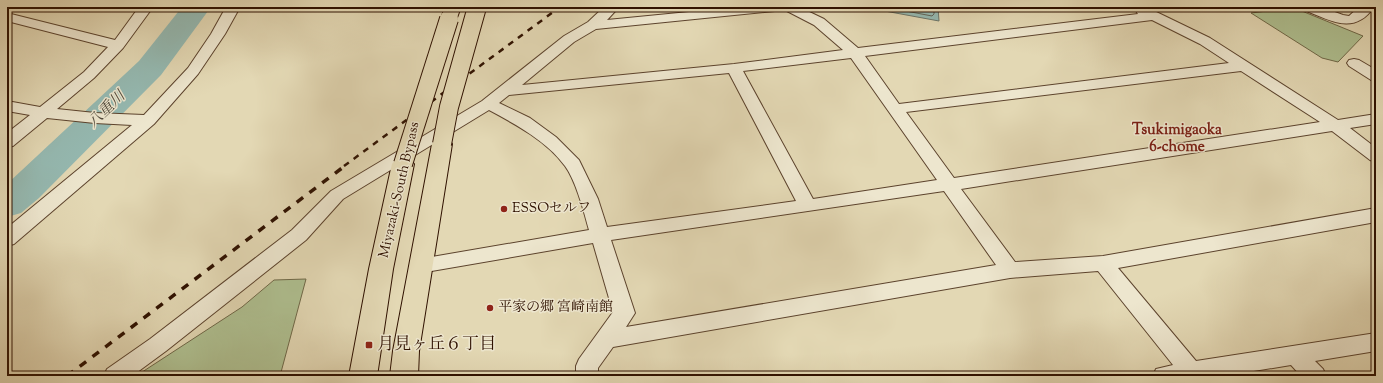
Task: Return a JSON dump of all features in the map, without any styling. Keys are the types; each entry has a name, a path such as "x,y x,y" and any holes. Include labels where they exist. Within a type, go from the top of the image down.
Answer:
{"highway":[{"path":"404,376 406,351 442,144 453,92 477,7"},
{"name":"Miyazaki-South Bypass","path":"363,376 381,269 403,164 451,13"}],"street":[{"path":"7,142 51,114 118,45 146,7"},
{"path":"7,240 148,120 193,70 218,34 233,7"},
{"path":"115,376 158,345 299,235 337,195 488,104 569,39 593,25 612,7"},
{"path":"593,25 783,7"},
{"path":"789,7 820,22 855,53 1010,270"},
{"path":"1135,7 1205,41 1335,125 1376,156"},
{"path":"1309,7 1341,20 1352,20 1367,7"},
{"path":"503,91 734,68 1154,16"},
{"path":"7,17 118,45"},
{"path":"1354,63 1376,77"},
{"path":"895,109 1243,66"},
{"path":"734,68 808,206"},
{"path":"488,104 524,122 550,142 573,164 589,199 624,313 587,366 587,376"},
{"path":"7,106 51,114 130,121 148,120"},
{"path":"420,266 600,235 808,206 1376,119"},
{"path":"605,339 1010,270 1103,263 1376,215"},
{"path":"1103,263 1191,371"},
{"path":"1164,376 1376,342"},
{"path":"1295,354 1315,376"}],"green space":[{"path":"1275,7 1292,7 1363,36 1338,62 1322,58 1251,13 1267,11"},
{"path":"306,279 280,376 136,376 242,307 274,280"}],"water":[{"path":"863,7 938,7 939,21"}],"waterway":[{"name":"八重川","path":"7,204 26,189 150,68 197,7"}],"railway":[{"path":"344,166 560,7"},
{"path":"67,376 346,165"}],"place":[{"name":"ESSOセルフ","path":"504,209"},
{"name":"平家の郷 宮崎南館","path":"490,308"},
{"name":"月見ヶ丘６丁目","path":"369,345"}],"district":[{"name":"Tsukimigaoka 6-chome","path":"1177,138"}]}
